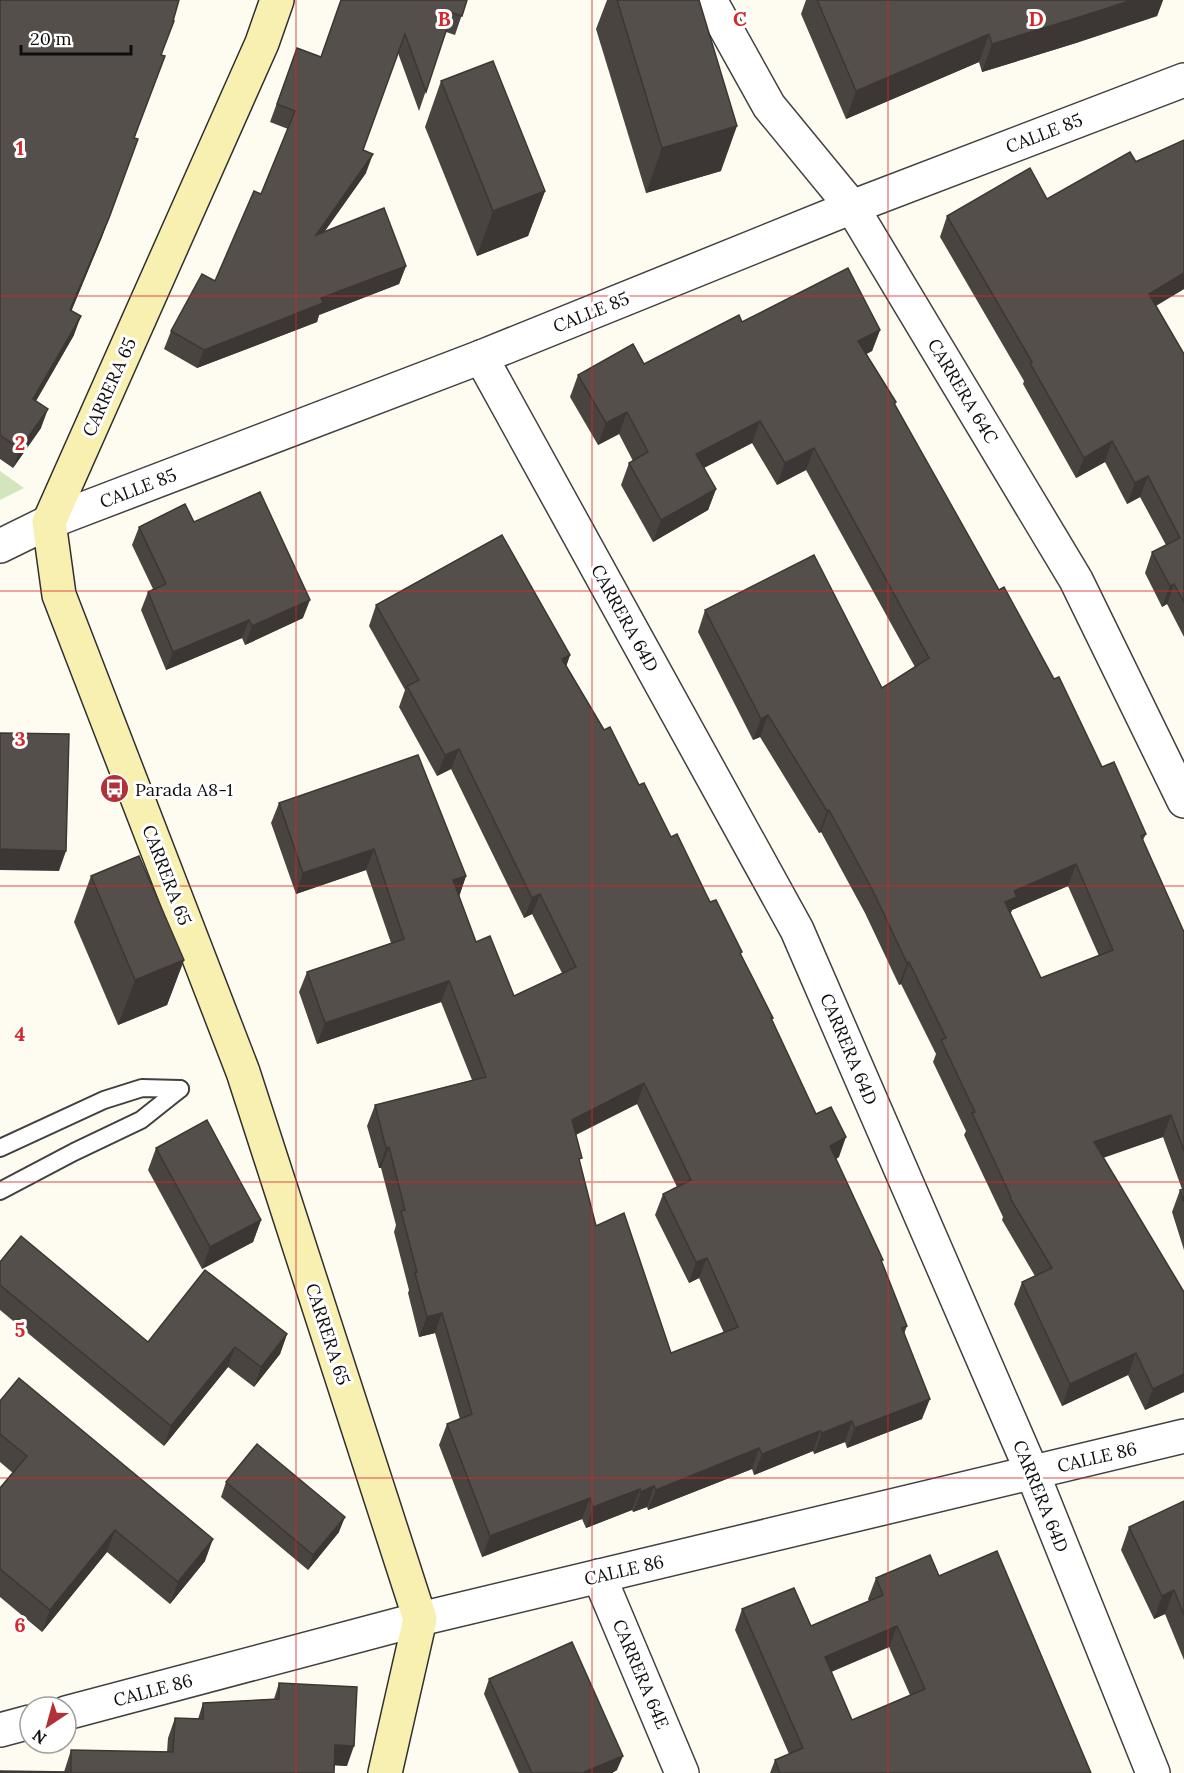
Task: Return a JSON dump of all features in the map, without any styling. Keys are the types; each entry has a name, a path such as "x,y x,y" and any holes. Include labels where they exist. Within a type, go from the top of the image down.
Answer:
{"street":[{"name":"CARRERA 65","path":"278,0 262,43 49,522 59,595 243,1071 420,1618"},
{"name":"CARRERA 64C","path":"710,0 769,106 852,207 1076,580 1184,801"},
{"name":"CALLE 85","path":"0,546 49,522 481,357 852,207 1184,80"},
{"name":"CARRERA 64D","path":"481,357 797,930 1032,1472 1153,1773"},
{"name":"CALLE 86","path":"78,1710 420,1618 1184,1436"},
{"name":"CARRERA 64E","path":"599,1576 682,1773"},
{"path":"385,1773 420,1618"},
{"path":"0,1730 18,1725"}],"lane":[{"path":"0,1148 104,1100 142,1088 180,1089 141,1120 0,1191"}],"green space":[{"path":"0,471 24,488 0,500"}],"building":[{"path":"0,0 179,0 161,55 165,56 134,138 138,139 109,218 70,310 81,316 33,399 48,409 20,449 0,435"},
{"path":"341,0 467,0 462,16 452,13 426,92 405,34 363,150 373,154 316,235 384,208 406,266 321,298 323,303 204,350 171,331 202,274 215,281 254,191 261,194 295,111 277,104 297,48 321,57"},
{"path":"617,0 699,0 737,126 662,148"},
{"path":"817,0 1132,0 992,44 989,34 856,91"},
{"path":"493,61 545,191 493,211 441,81"},
{"path":"1184,140 1184,273 1149,294 1184,354 1184,602 1174,584 1170,586 1152,552 1180,538 1148,476 1135,483 1112,441 1084,458 1030,363 1032,362 947,216 1030,168 1047,199 1130,152 1136,162"},
{"path":"848,268 880,330 858,341 896,402 894,403 999,590 1004,587 1054,679 1059,677 1102,767 1114,762 1146,834 1141,836 1184,932 1184,1151 1171,1115 1094,1142 1184,1292 1184,1374 1153,1389 1136,1353 1070,1384 1022,1282 1052,1268 1010,1198 972,1113 975,1112 941,1040 946,1038 873,891 829,810 827,811 768,715 761,719 705,610 814,555 882,688 929,658 814,448 785,463 760,421 696,454 716,489 661,520 629,463 648,452 627,412 606,423 578,375 633,344 644,364 739,315 742,322","holes":["1076,864 1113,950 1041,978 1005,902 1017,897 1014,891"]},
{"path":"260,492 310,600 252,626 249,620 173,652 148,592 166,584 139,527 185,504 194,522"},
{"path":"502,535 570,655 562,659 604,730 610,727 639,785 644,783 671,837 677,834 710,902 716,900 816,1114 831,1107 846,1137 830,1146 883,1260 881,1260 907,1326 902,1328 930,1399 855,1428 852,1421 762,1454 759,1448 656,1490 654,1486 641,1492 640,1489 593,1507 590,1498 490,1536 447,1424 472,1414 442,1313 427,1317 401,1211 405,1210 389,1147 386,1148 375,1105 486,1077 449,981 325,1023 307,972 404,939 374,849 303,873 279,803 418,755 466,876 453,880 476,942 490,936 514,996 576,967 540,894 532,898 459,749 445,755 407,686 419,680 376,605","holes":["644,1083 691,1180 663,1194 696,1262 707,1258 738,1327 671,1353 624,1213 596,1226 572,1120"]},
{"path":"0,733 69,734 66,851 0,849"},
{"path":"139,856 184,960 135,980 91,876"},
{"path":"207,1120 261,1220 210,1247 156,1148"},
{"path":"1184,1189 1184,1202 1180,1190"},
{"path":"21,1236 148,1342 205,1270 287,1334 261,1367 235,1347 171,1426 0,1285 0,1262"},
{"path":"19,1378 213,1539 178,1582 115,1530 50,1610 0,1569 0,1488 27,1456 0,1434 0,1401"},
{"path":"257,1444 345,1517 313,1555 226,1482"},
{"path":"1184,1501 1184,1615 1174,1590 1162,1596 1129,1527"},
{"path":"997,1551 1091,1773 780,1773 775,1760 803,1748 742,1609 794,1588 811,1626 883,1595 876,1578 930,1555 939,1576","holes":["897,1626 925,1689 852,1720 825,1657"]},
{"path":"572,1642 623,1756 582,1773 532,1773 489,1679"},
{"path":"279,1683 357,1687 354,1746 335,1745 334,1773 0,1773 0,1771 71,1772 71,1755 78,1755 78,1750 173,1752 175,1718 203,1719 203,1703 279,1699"}],"place":[{"name":"Parada A8-1","path":"114,789"}]}
